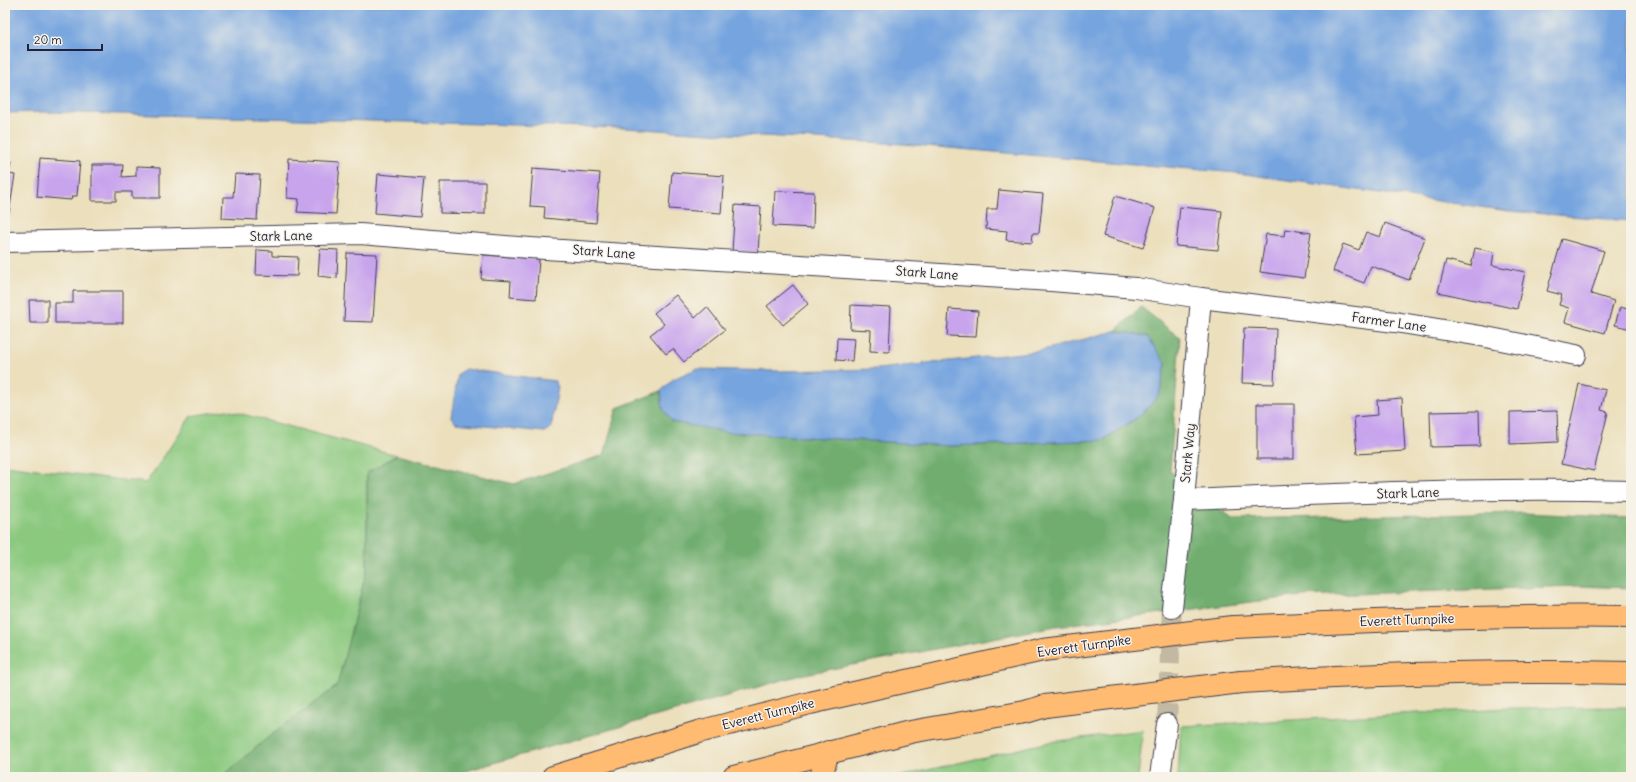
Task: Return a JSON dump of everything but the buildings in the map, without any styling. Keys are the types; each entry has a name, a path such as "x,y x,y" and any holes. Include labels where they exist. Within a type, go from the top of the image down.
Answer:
{"highway":[{"name":"Everett Turnpike","path":"553,777 713,728 810,703 1043,650 1233,627 1396,620 1555,616 1631,617"},
{"path":"734,777 910,732 1025,712 1045,706 1241,682 1428,674 1631,673"},
{"path":"821,777 828,752"}],"street":[{"name":"Stark Lane","path":"5,242 360,234 530,248 1051,281 1136,288 1201,298"},
{"name":"Farmer Lane","path":"1201,298 1395,322 1481,336 1576,355"},
{"name":"Stark Way","path":"1172,608 1184,500 1201,298"},
{"name":"Stark Lane","path":"1184,500 1481,491 1631,491"},
{"path":"1160,777 1167,724"}],"green space":[{"path":"1141,307 1180,338 1170,471 1232,519 1523,513 1631,518 1631,588 1577,586 1301,596 1056,626 800,675 445,777 222,777 265,740 337,686 367,569 367,473 397,455 514,484 604,455 617,408 661,391 663,409 727,432 951,446 1103,440 1141,415 1159,395 1166,364 1147,336 1115,331"},
{"path":"227,410 397,455 367,473 367,569 337,686 265,740 222,777 5,777 5,465 146,483 191,416"},
{"path":"1631,707 1631,777 1178,777 1181,726 1508,708"},
{"path":"1143,730 1138,777 897,777 1050,742"}],"water":[{"path":"5,5 1631,5 1631,221 1508,211 1237,173 902,144 623,128 46,112 5,113"},
{"path":"1115,331 1147,336 1166,364 1159,395 1141,415 1103,440 951,446 727,432 672,422 663,409 661,391 673,379 696,369 781,371 878,369 1039,351"},
{"path":"465,369 555,381 558,387 551,428 544,432 456,423 451,417 458,374"}],"tunnel":[{"path":"1167,724 1172,608"}]}
